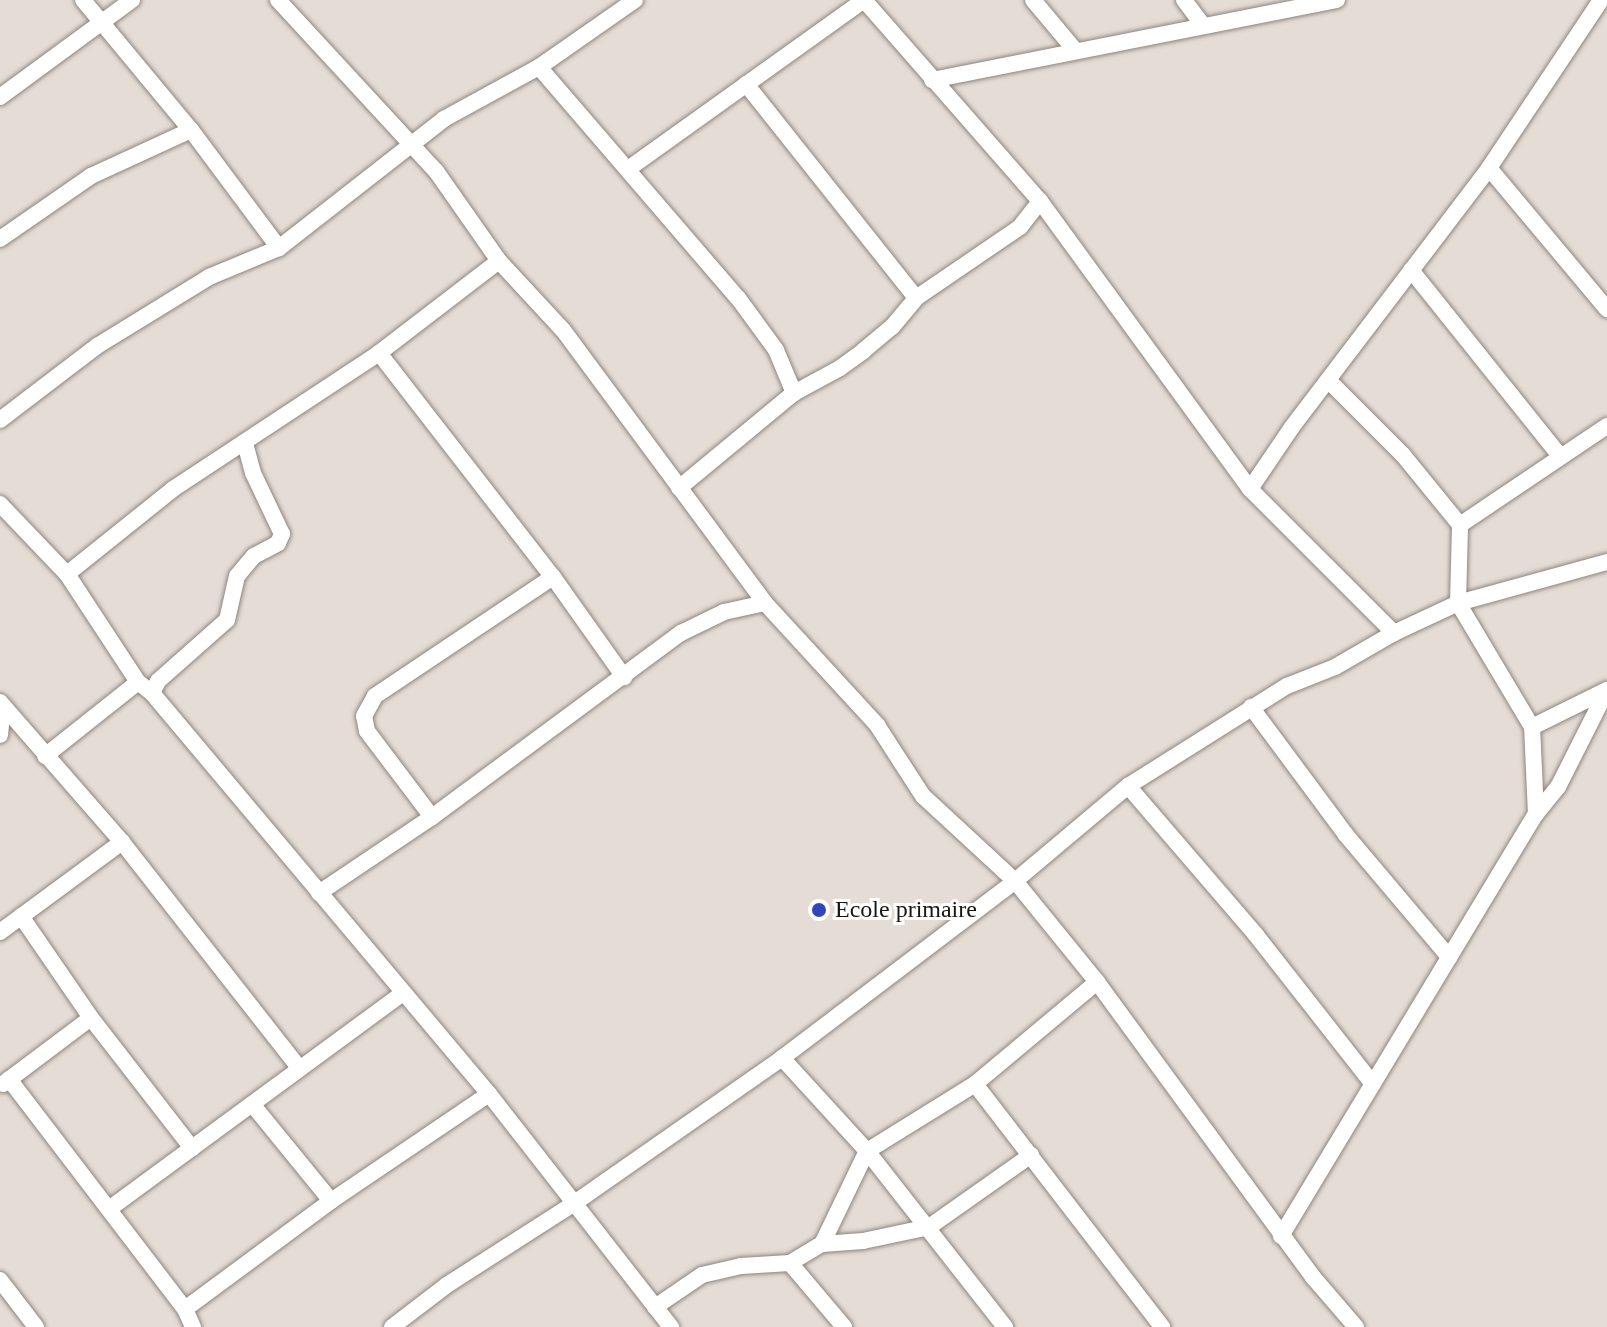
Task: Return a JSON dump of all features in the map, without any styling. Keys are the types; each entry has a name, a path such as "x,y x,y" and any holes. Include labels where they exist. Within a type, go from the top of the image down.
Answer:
{"street":[{"path":"83,0 191,130 279,248"},
{"path":"0,97 132,0"},
{"path":"278,0 436,171 499,261 563,330 765,603 877,725 923,796 1015,881 1097,982 1281,1236 1356,1327"},
{"path":"0,420 97,346 196,285 279,248 444,119 539,67 635,0"},
{"path":"628,169 864,0 1040,201 1250,489 1394,633"},
{"path":"1033,0 1075,50"},
{"path":"1184,0 1202,24"},
{"path":"932,80 1202,24 1337,0"},
{"path":"1250,489 1292,427 1489,168 1601,0"},
{"path":"539,67 738,298 776,350 794,393"},
{"path":"746,84 916,298"},
{"path":"0,239 91,176 191,130"},
{"path":"1489,168 1607,309"},
{"path":"679,488 794,393 840,368 863,351 892,327 916,298 1020,227 1040,201"},
{"path":"67,574 173,489 379,353 499,261"},
{"path":"1411,270 1559,455"},
{"path":"379,353 553,577 624,677"},
{"path":"1329,381 1403,455 1460,525 1458,603 1532,727 1536,814"},
{"path":"1460,525 1559,455 1607,426"},
{"path":"45,756 158,681 227,620 237,576 254,556 278,543 282,534 253,473 245,444"},
{"path":"0,504 67,574 145,688 489,1094 671,1327"},
{"path":"392,1327 447,1285 573,1204 782,1058 1015,881 1128,786 1251,707 1287,686 1335,667 1394,633 1458,603 1607,562"},
{"path":"432,817 367,731 364,716 375,696 553,577"},
{"path":"319,893 432,817 681,633 724,612 765,603"},
{"path":"1532,727 1606,692"},
{"path":"1281,1236 1536,814 1558,787 1606,692"},
{"path":"1,704 122,842 300,1069"},
{"path":"0,735 1,704"},
{"path":"1251,707 1346,835 1449,957"},
{"path":"1128,786 1256,935 1373,1084"},
{"path":"0,932 122,842"},
{"path":"21,916 91,1018 192,1148"},
{"path":"822,1244 867,1151 975,1084 1097,982"},
{"path":"109,1209 403,993"},
{"path":"91,1018 4,1083 109,1209 185,1309 193,1327"},
{"path":"782,1058 867,1151 1005,1327"},
{"path":"975,1084 1162,1327"},
{"path":"185,1309 331,1201 489,1094"},
{"path":"252,1104 331,1201"},
{"path":"655,1307 702,1275 741,1266 790,1263 822,1244 863,1241 929,1227 1031,1155"},
{"path":"790,1263 844,1327"},
{"path":"0,1280 36,1327"}],"place":[{"name":"Ecole primaire","path":"819,910"}]}
